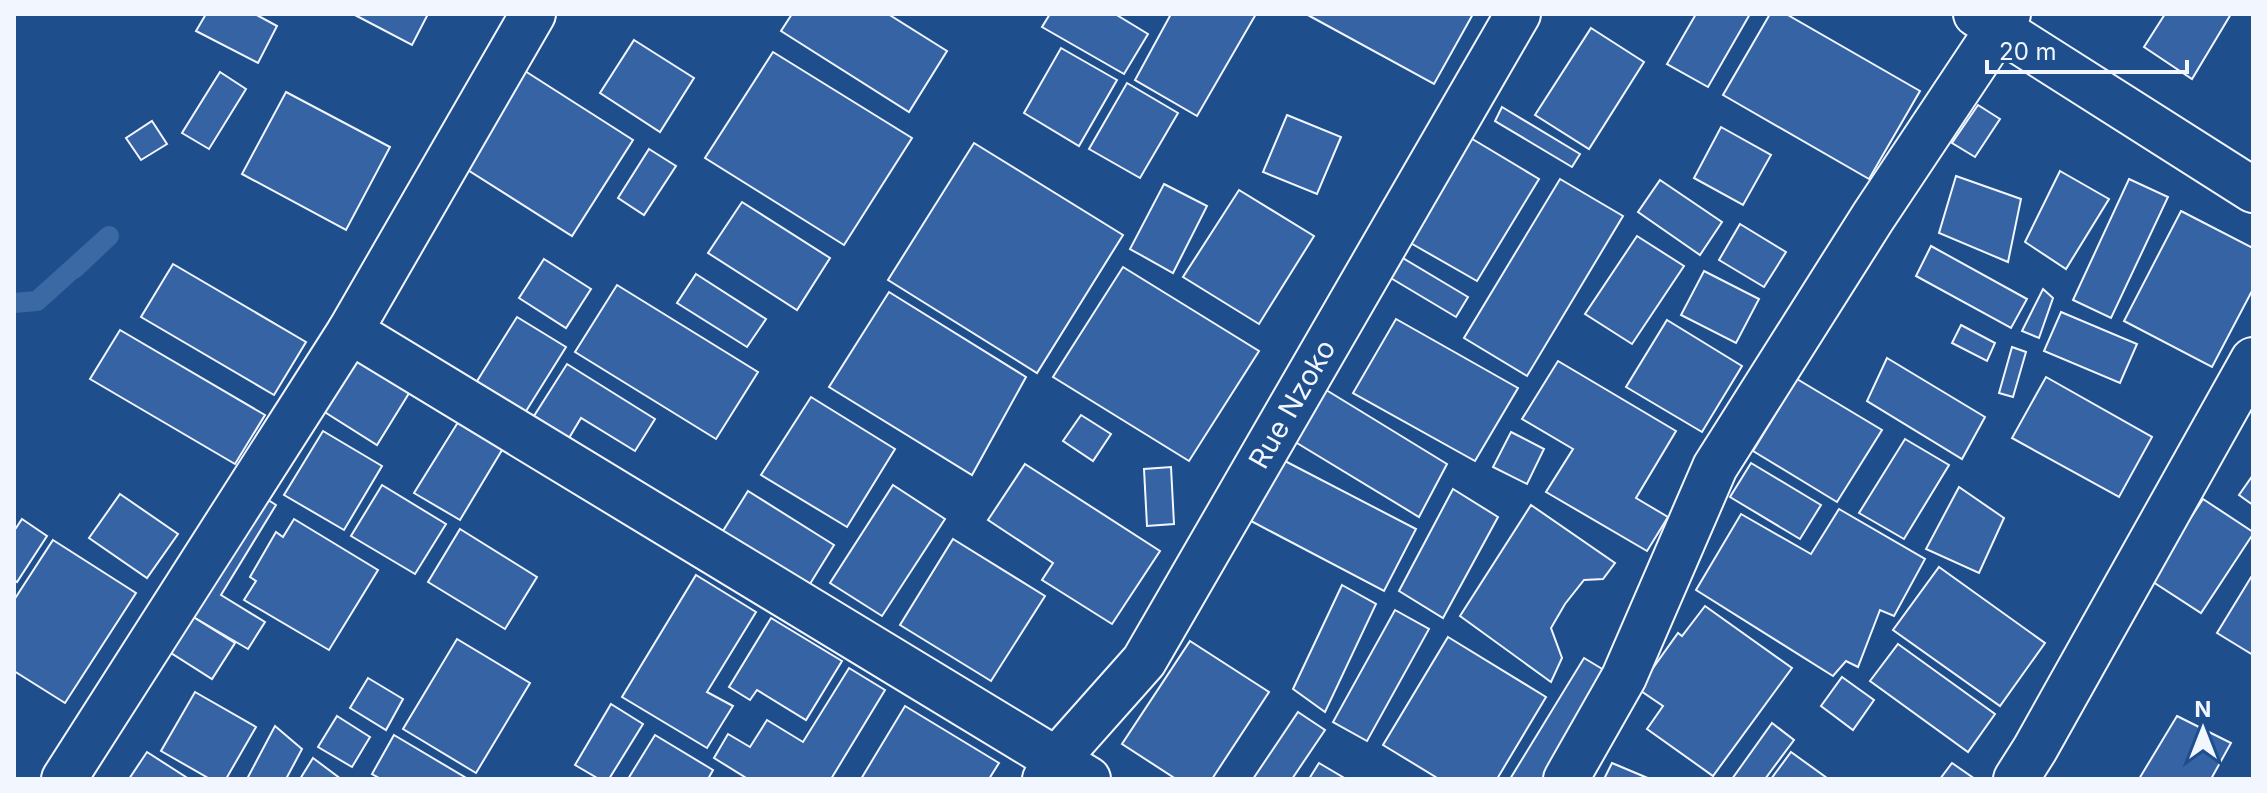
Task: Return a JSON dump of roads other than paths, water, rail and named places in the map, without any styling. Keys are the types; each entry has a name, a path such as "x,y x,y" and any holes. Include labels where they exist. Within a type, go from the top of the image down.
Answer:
{"street":[{"path":"64,779 350,331 533,14"},
{"name":"Rue Nzoko","path":"1063,773 1144,661 1518,14"},
{"path":"1566,779 1624,677 1715,467 1995,19 2253,190"},
{"path":"350,331 1063,773"},
{"path":"2016,779 2253,360"}],"waterway":[{"path":"14,303 37,301 109,236 74,269"}]}
